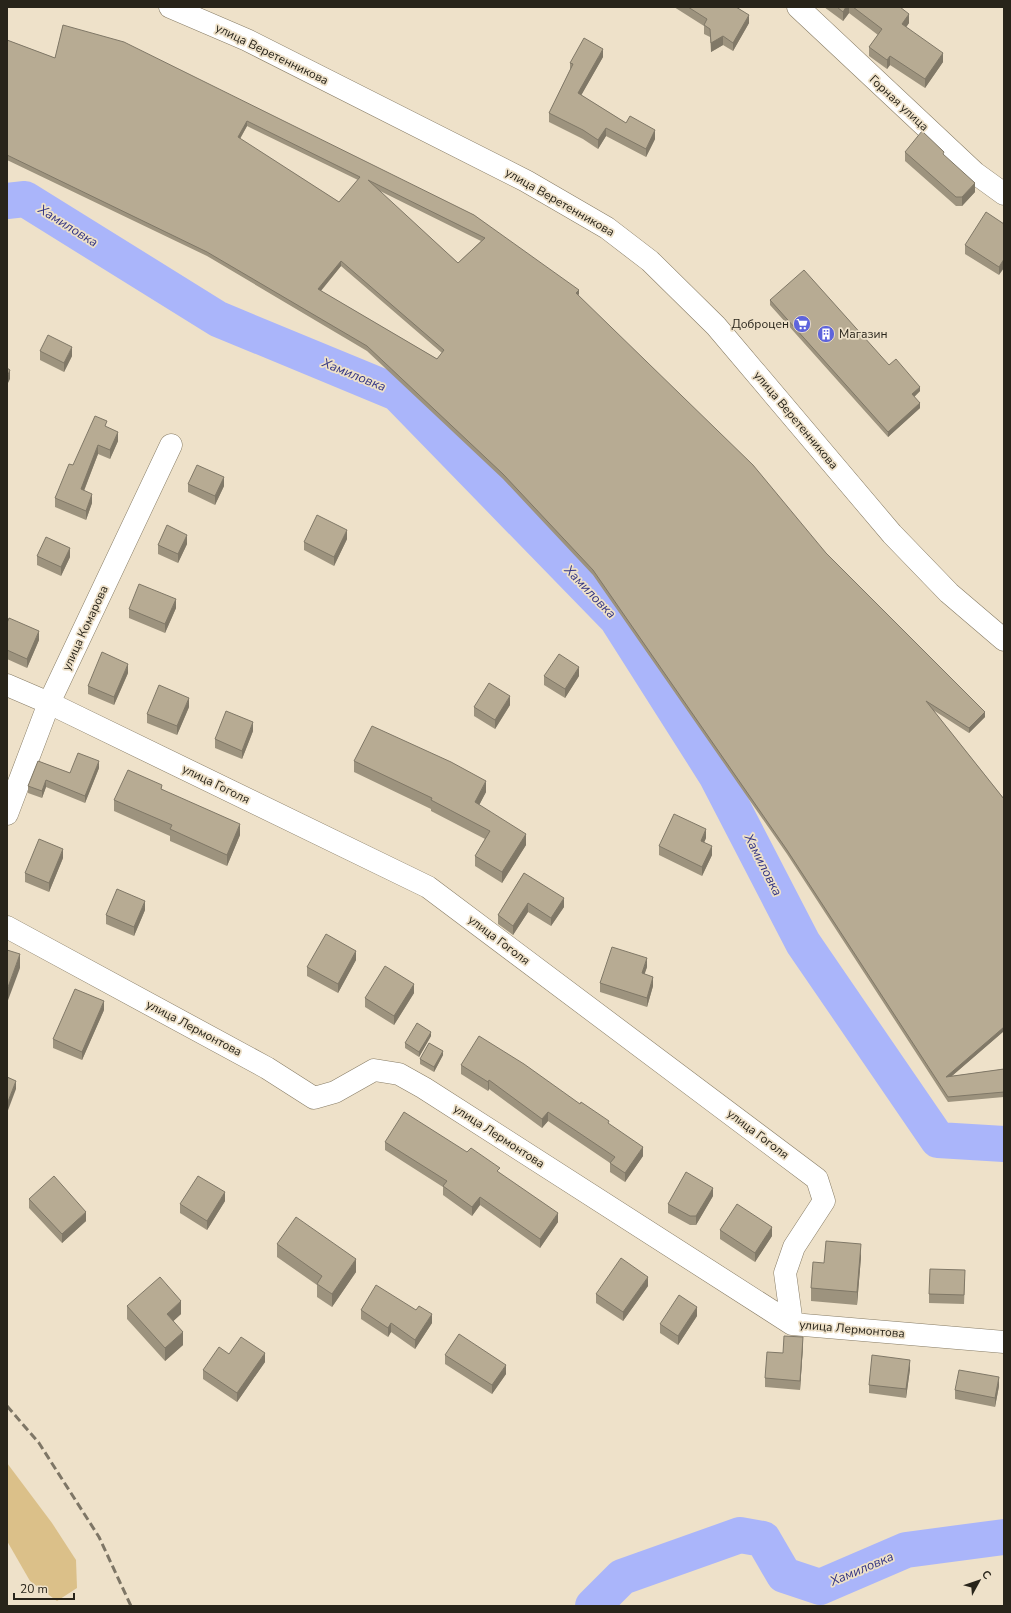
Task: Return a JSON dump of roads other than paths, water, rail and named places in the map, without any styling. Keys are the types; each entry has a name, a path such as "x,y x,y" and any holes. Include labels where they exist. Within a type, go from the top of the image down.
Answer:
{"street":[{"name":"улица Веретенникова","path":"170,7 247,40 526,181 607,228 650,261 716,326 892,534 949,593 1004,640"},
{"name":"Горная улица","path":"798,7 975,173 1004,194"},
{"name":"улица Комарова","path":"7,814 49,703 171,445"},
{"name":"улица Гоголя","path":"7,685 49,703 428,886 817,1179 824,1201 794,1247 785,1273 792,1324"},
{"name":"улица Лермонтова","path":"7,927 267,1068 314,1098 334,1092 374,1070 399,1074 424,1088 792,1324 1004,1342"}],"waterway":[{"name":"Хамиловка","path":"7,201 25,199 218,319 397,393 617,619 716,775 803,943 938,1140 1004,1144"},
{"name":"Хамиловка","path":"593,1606 622,1577 740,1535 763,1539 784,1575 820,1587 906,1550 1004,1537"}],"railway":[{"path":"7,1406 39,1443 99,1537 131,1606"}],"place":[{"name":"Доброцен","path":"802,324"},
{"name":"Магазин","path":"826,334"}]}
